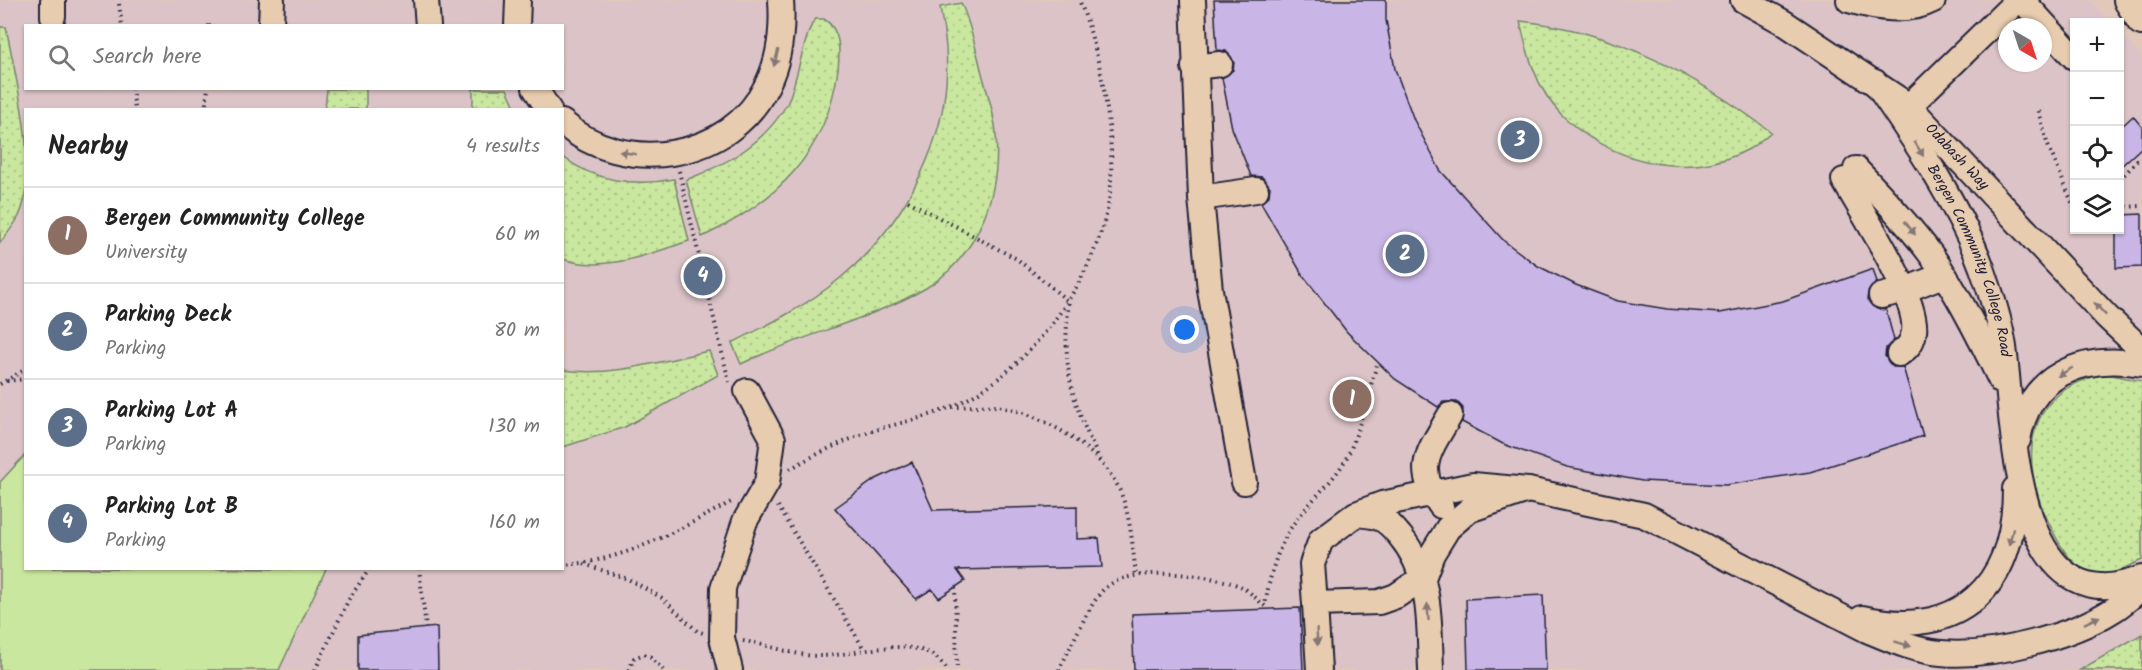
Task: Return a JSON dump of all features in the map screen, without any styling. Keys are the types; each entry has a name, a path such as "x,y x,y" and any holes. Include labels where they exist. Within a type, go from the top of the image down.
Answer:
{"main road":[{"path":"2129,0 2142,20"}],"street":[{"path":"272,0 272,24"},
{"path":"426,0 428,24"},
{"path":"517,24 518,0"},
{"path":"564,123 594,143 625,154 656,156 687,151 718,138 748,113 766,87 777,57 782,23 781,0"},
{"path":"1193,0 1201,198 1210,290 1244,482"},
{"name":"Odabash Way","path":"1743,0 1783,22 1909,106 2107,317 2142,350"},
{"path":"1849,0 1884,10 1926,4 1933,0"},
{"path":"1909,106 2020,0 2070,53"},
{"path":"1194,67 1220,64"},
{"name":"Bergen Community College Road","path":"1875,82 1916,142 1950,201 1981,266 1997,312 2015,458"},
{"path":"536,90 548,108"},
{"path":"1899,354 1910,346 1915,330 1905,290 1850,174 1900,215 1943,275 1983,344 2009,398"},
{"path":"1201,198 1256,190"},
{"path":"1881,296 1905,290 1943,275"},
{"path":"1831,611 1875,621 1930,623 1972,604 2006,556 2015,520 2015,458 2022,419 2040,391 2066,369 2096,360 2142,364"},
{"path":"730,670 722,638 723,588 744,521 766,483 773,439 739,390"},
{"path":"1450,415 1427,455 1424,473 1432,494 1453,523"},
{"path":"2015,458 2026,504 2039,540 2057,565 2080,581 2102,586 2127,584 2142,578"},
{"path":"1319,670 1312,564 1321,540 1356,514 1382,504 1473,485 1528,490 1644,514 1831,611 1902,645 1941,653 1989,651 2078,627 2112,611 2142,588"},
{"path":"1315,604 1379,602 1396,596 1423,578 1432,554 1453,523 1469,510 1528,490"},
{"path":"1356,514 1380,518 1392,527 1413,551 1423,578 1428,606 1431,670"}],"path":[{"path":"564,565 584,564 645,545 766,483 805,459 870,432 951,407 992,382 1035,346 1069,302 1098,237 1108,206 1112,161 1105,97 1079,0"},
{"path":"119,4 122,24"},
{"path":"132,90 135,108"},
{"path":"205,108 208,90"},
{"path":"2039,111 2047,143 2070,198"},
{"path":"675,153 739,390"},
{"path":"2124,174 2138,161 2142,162"},
{"path":"908,201 1017,259 1069,302"},
{"path":"2124,207 2142,206"},
{"path":"1069,302 1065,333 1073,401 1100,460 1120,490 1129,522 1136,577"},
{"path":"1059,670 1103,589 1118,580 1181,572 1208,576 1242,587 1265,606 1270,575 1283,542 1301,513 1327,487 1347,457 1378,362"},
{"path":"0,384 24,370"},
{"path":"7,381 24,379"},
{"path":"951,407 993,406 1028,413 1060,430 1100,460"},
{"path":"766,483 776,504 864,649"},
{"path":"584,564 628,579 662,598 697,631 813,656 835,656 864,649 912,648 932,654 948,670"},
{"path":"315,670 349,599 369,570"},
{"path":"419,570 426,628"},
{"path":"955,587 957,670"},
{"path":"629,670 634,658 644,654 651,657 663,670"}],"shaded area":[{"path":"0,0 2089,0 2106,18 2070,18 2070,234 2124,234 2124,37 2142,57 2142,634 2080,670 0,670"}],"green space":[{"path":"961,3 973,38 996,135 997,157 990,201 972,241 960,259 926,288 882,309 787,344 741,364 732,343 800,307 838,280 884,233 903,206 933,146 942,114 946,81 946,48 940,7"},
{"path":"816,19 824,19 834,29 839,48 838,69 832,99 823,126 810,150 794,172 775,191 753,208 702,237 686,180 716,167 743,151 778,118 787,104 809,32"},
{"path":"1520,21 1589,34 1622,45 1714,92 1771,132 1749,149 1725,159 1700,164 1674,165 1648,162 1600,144 1560,113 1545,93 1534,70"},
{"path":"0,27 6,27 24,123 24,200 19,216 0,243"},
{"path":"327,90 366,90 366,108 325,108"},
{"path":"473,90 507,90 516,108 473,108"},
{"path":"564,158 588,172 616,180 645,182 674,179 689,241 611,263 579,263 564,259"},
{"path":"709,351 718,375 625,427 564,447 564,370 582,372 618,370"},
{"path":"2106,374 2142,381 2142,560 2107,576 2080,567 2072,561 2061,546 2039,499 2033,475 2032,452 2035,430 2044,411 2058,395 2079,382"},
{"path":"24,456 24,570 326,570 279,670 0,670 0,482"},
{"path":"2142,634 2142,670 2080,670"}],"building":[{"path":"1214,0 1386,0 1386,20 1395,69 1414,120 1440,170 1504,241 1538,266 1576,285 1618,301 1667,309 1720,313 1783,301 1873,269 1877,282 1868,292 1867,300 1877,309 1886,310 1894,340 1886,348 1885,356 1893,367 1903,367 1923,436 1810,472 1726,485 1642,481 1567,467 1503,444 1462,422 1463,408 1457,402 1443,402 1438,407 1395,379 1347,332 1302,274 1261,203 1269,196 1270,187 1262,177 1251,176 1232,128 1222,78 1233,70 1234,62 1226,51 1217,50"},
{"path":"2133,116 2142,127 2142,147 2124,163 2124,126"},
{"path":"2142,214 2142,267 2116,268 2116,234 2124,234 2124,215"},
{"path":"912,462 933,510 1077,506 1077,539 1099,538 1102,567 957,570 965,581 939,598 932,589 916,599 835,508 874,480"},
{"path":"1543,595 1546,670 1468,670 1466,599"},
{"path":"1300,608 1303,670 1134,670 1132,614"},
{"path":"437,627 438,670 358,670 358,635"}],"place":[{"name":"Parking Lot A","path":"1520,140"},
{"name":"Parking Deck","path":"1405,254"},
{"name":"Parking Lot B","path":"703,276"},
{"name":"Bergen Community College","path":"1352,399"}]}
